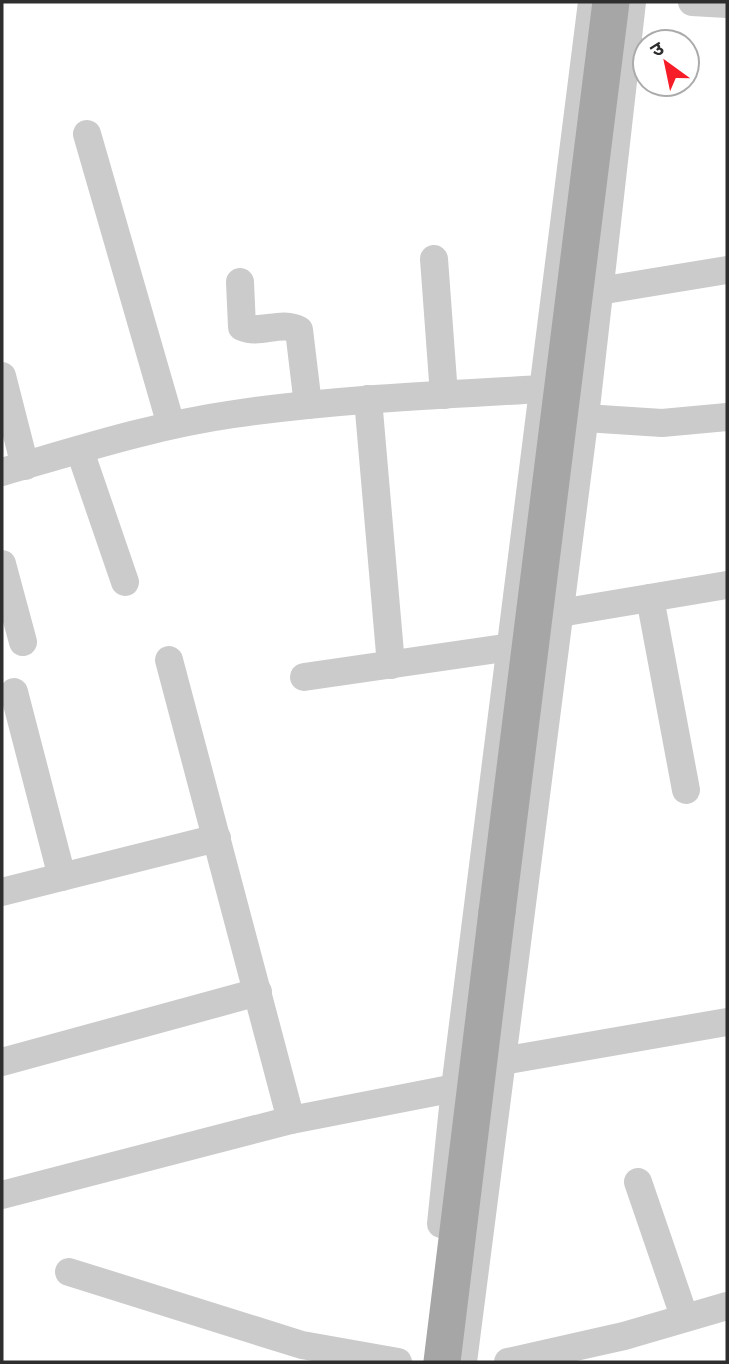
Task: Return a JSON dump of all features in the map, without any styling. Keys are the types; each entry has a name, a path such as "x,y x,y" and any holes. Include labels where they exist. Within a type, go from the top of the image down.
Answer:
{"main road":[{"path":"442,1362 611,2"}],"street":[{"path":"427,1362 455,1088 592,2"},
{"path":"464,1362 585,418 632,2"},
{"path":"692,2 727,4"},
{"path":"87,134 171,425"},
{"path":"434,259 444,395"},
{"path":"600,291 727,270"},
{"path":"240,282 242,327 251,330 286,326 299,330 308,405"},
{"path":"2,376 13,469 171,425 234,414 368,399 542,388"},
{"path":"368,399 391,665"},
{"path":"585,418 662,424 727,417"},
{"path":"80,451 125,582"},
{"path":"2,564 23,642"},
{"path":"560,612 727,585"},
{"path":"650,598 686,790"},
{"path":"304,677 511,647"},
{"path":"169,660 291,1120"},
{"path":"14,692 62,877"},
{"path":"2,892 217,838"},
{"path":"2,1062 258,992"},
{"path":"460,1053 502,1061 727,1022"},
{"path":"2,1195 291,1120 455,1088"},
{"path":"638,1182 684,1316"},
{"path":"69,1272 302,1345 398,1362"},
{"path":"508,1362 622,1349 684,1316 727,1306"}]}
